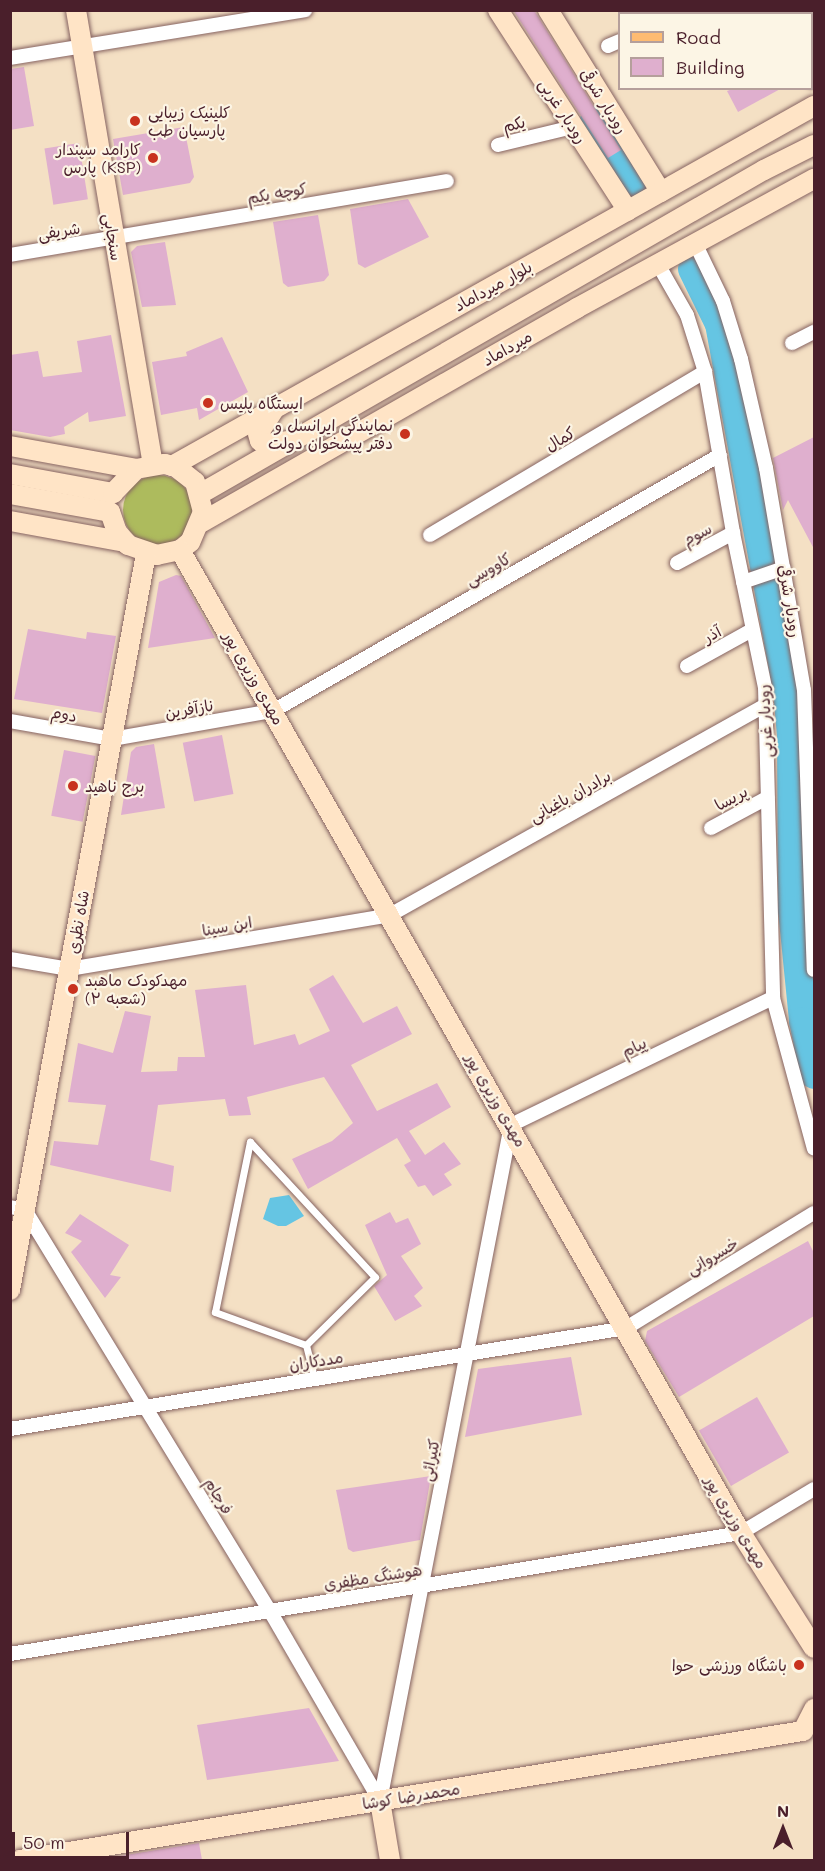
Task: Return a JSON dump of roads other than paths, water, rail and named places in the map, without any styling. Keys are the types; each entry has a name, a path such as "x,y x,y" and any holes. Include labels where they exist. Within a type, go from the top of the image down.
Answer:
{"main road":[{"name":"سنجابی","path":"76,10 113,239 154,466"},
{"name":"رودبار غربی","path":"498,10 628,211"},
{"name":"رودبار شرقی","path":"548,10 661,192"},
{"name":"بلوار میرداماد","path":"154,466 275,408 814,106"},
{"path":"750,143 765,152 764,170"},
{"path":"201,494 764,170 814,145"},
{"name":"میرداماد","path":"202,522 577,308 659,266 814,179"},
{"path":"484,333 577,308"},
{"path":"275,408 258,434 260,441 266,444 298,438"},
{"path":"10,446 154,466 186,474 201,494 202,522 190,542 180,550 146,554 126,542 117,532 112,502"},
{"path":"10,494 112,502 154,466"},
{"path":"10,474 112,502"},
{"path":"10,522 126,542"},
{"name":"مهدی وزیری پور","path":"180,550 511,1125 741,1533 814,1648"},
{"name":"شاه نظری","path":"10,1290 18,1208 69,969 146,554"},
{"path":"809,1734 814,1709"},
{"name":"محمدرضا کوشا","path":"20,1860 809,1734"},
{"path":"380,1801 390,1860"}],"street":[{"path":"10,58 299,11"},
{"name":"یکم","path":"498,145 573,126"},
{"name":"کوچه یکم","path":"113,239 447,181"},
{"name":"شریفی","path":"10,255 113,239"},
{"name":"رودبار شرقی","path":"696,244 723,301 741,359 784,568 806,707 814,970"},
{"name":"رودبار غربی","path":"659,266 687,315 705,372 766,705 773,998 814,1149"},
{"path":"792,343 814,332"},
{"name":"کمال","path":"430,535 705,372"},
{"name":"کاووسی","path":"273,711 720,455"},
{"name":"سوم","path":"677,563 733,533"},
{"path":"743,582 784,568"},
{"name":"آذر","path":"687,666 752,630"},
{"name":"برادران باغیانی","path":"390,915 766,705"},
{"name":"نازآفرین","path":"112,739 273,711"},
{"name":"دوم","path":"10,721 112,739"},
{"name":"پریسا","path":"711,828 767,798"},
{"name":"ابن سینا","path":"10,959 69,969 390,915"},
{"name":"پیام","path":"511,1125 773,998"},
{"name":"کتیرائی","path":"380,1801 511,1125"},
{"name":"فرجام","path":"18,1208 146,1406 270,1611 380,1801"},
{"name":"خسروانی","path":"626,1328 814,1213"},
{"name":"مددکاران","path":"10,1429 626,1328"},
{"path":"741,1533 814,1489"},
{"name":"هوشنگ مظفری","path":"10,1654 741,1533"}],"lane":[{"path":"250,1142 375,1277 306,1345 214,1312 250,1142"},
{"path":"306,1345 314,1378"}],"water":[{"path":"289,1195 304,1216 286,1226 278,1226 263,1219 270,1198"}],"waterway":[{"path":"594,120 635,184"},
{"path":"692,269 719,324 787,690 791,736 792,910 803,1021 814,1075"}],"place":[{"name":"کلینیک زیبایی پارسیان طب","path":"135,121"},
{"name":"کارامد سپندار پارس (KSP)","path":"153,158"},
{"name":"ایستگاه پلیس","path":"208,403"},
{"name":"نمایندگی ایرانسل و دفتر پیشخوان دولت","path":"405,434"},
{"name":"برج ناهید","path":"73,786"},
{"name":"مهدکودک ماهبد (شعبه ۲)","path":"73,989"},
{"name":"باشگاه ورزشی حوا","path":"799,1665"}]}
